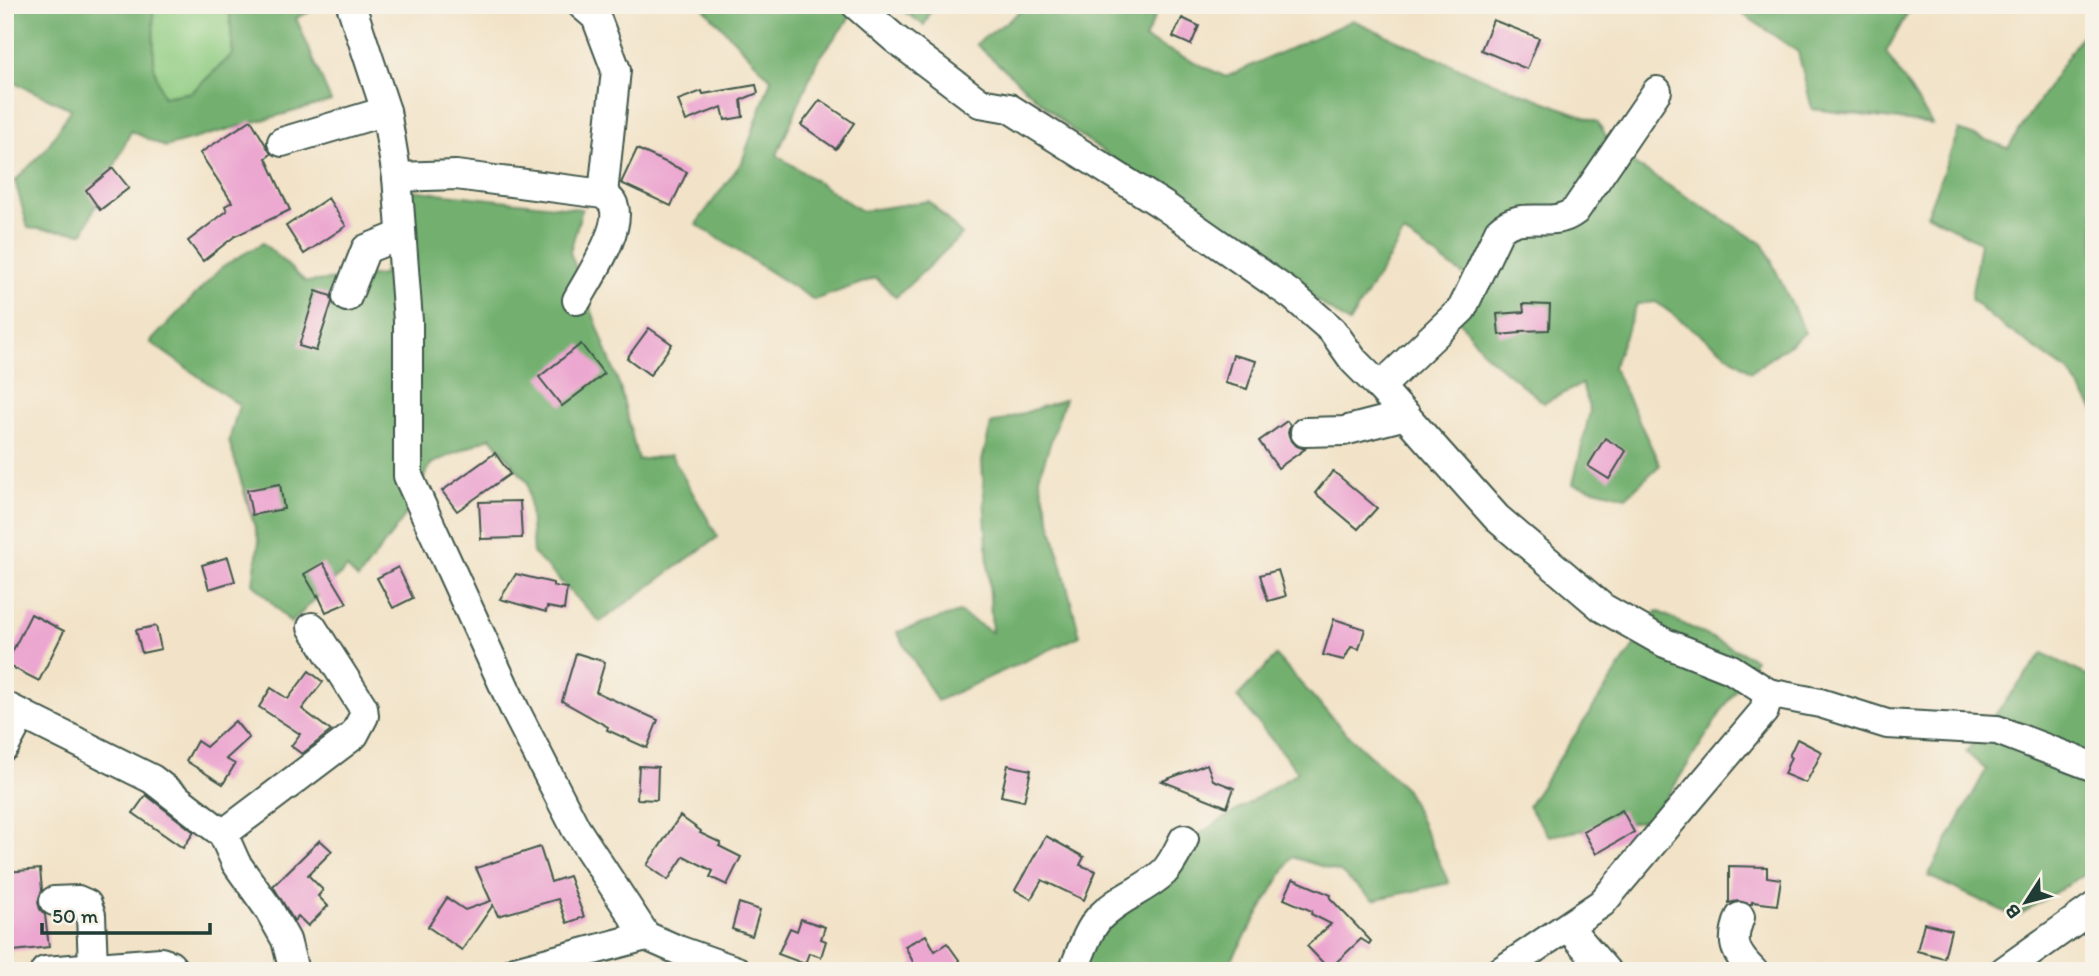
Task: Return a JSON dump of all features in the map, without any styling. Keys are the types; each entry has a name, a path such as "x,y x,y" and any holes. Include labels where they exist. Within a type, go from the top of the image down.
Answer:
{"street":[{"path":"351,5 386,111 397,177 408,321 408,476 510,697 576,829 646,936 737,971"},
{"path":"582,5 596,17 616,70 603,194"},
{"path":"856,5 894,38 980,103 1009,108 1163,205 1293,296 1332,330 1354,361 1497,518 1604,608 1665,643 1731,669 1768,693 1820,703 1887,724 1997,730 2094,767"},
{"path":"1380,387 1462,309 1499,231 1506,224 1514,220 1560,220 1575,211 1657,91"},
{"path":"282,142 386,111"},
{"path":"397,177 456,175 603,194 612,202 615,222 602,256 577,300"},
{"path":"347,297 366,249 401,235"},
{"path":"1305,432 1344,431 1406,415"},
{"path":"223,834 354,735 364,716 363,707 312,627"},
{"path":"1501,971 1602,903 1764,711 1768,693"},
{"path":"5,746 14,710 152,779 223,834 236,863 268,908 286,940 294,971"},
{"path":"1073,971 1098,919 1119,901 1162,874 1184,839"},
{"path":"54,901 78,900 87,904 93,966"},
{"path":"2004,971 2094,908"},
{"path":"1740,917 1735,931 1735,947 1753,971"},
{"path":"1568,927 1606,971"},
{"path":"515,971 646,936"},
{"path":"45,971 161,961 175,971"}],"green space":[{"path":"5,5 153,5 154,68 163,97 192,92 233,54 229,5 325,5 296,18 331,101 165,147 131,131 83,233 28,228 15,181 46,149 71,109 5,78"},
{"path":"153,5 229,5 233,54 192,92 163,97 154,68"},
{"path":"701,5 859,5 816,63 777,155 861,211 929,201 962,235 896,297 876,278 814,300 696,224 742,162 771,79"},
{"path":"894,5 934,5 924,25"},
{"path":"1029,5 1160,5 1145,39 1226,77 1353,20 1470,73 1598,122 1615,152 1764,245 1805,333 1751,372 1656,302 1637,304 1613,367 1660,465 1626,497 1573,484 1590,411 1582,384 1544,403 1485,354 1455,315 1469,279 1404,233 1349,323 1071,129 976,44"},
{"path":"1730,5 1912,5 1886,52 1932,124 1812,109 1798,52"},
{"path":"2094,16 2094,410 2070,373 1992,318 1971,299 1980,242 1927,214 1959,130 2008,148"},
{"path":"410,190 582,209 570,252 620,387 638,460 671,455 718,537 600,622 533,553 528,483 491,437 431,464 403,519 358,579 347,568 291,623 253,583 259,541 229,441 239,405 150,342 223,266 263,243 306,282 383,275"},
{"path":"1065,399 1039,477 1080,636 937,701 897,632 959,612 992,632 982,461 991,424"},
{"path":"1657,611 1755,659 1653,819 1549,836 1528,806"},
{"path":"2043,653 2094,679 2094,868 2016,917 1928,876 1986,770 1966,752"},
{"path":"1276,656 1344,731 1406,789 1449,883 1373,900 1340,872 1292,857 1225,971 1067,971 1185,843 1298,772 1237,697"}],"building":[{"path":"1182,18 1199,26 1191,45 1173,37"},
{"path":"1493,20 1539,38 1527,69 1481,50"},
{"path":"756,85 758,93 741,100 743,117 725,120 722,107 686,121 678,100 702,91 703,94"},
{"path":"820,100 854,123 836,149 801,125"},
{"path":"251,120 271,154 266,158 290,210 235,236 203,261 188,241 227,211 225,206 232,202 200,153"},
{"path":"637,149 687,172 671,206 621,183"},
{"path":"113,168 129,188 100,210 86,190"},
{"path":"328,198 346,226 304,254 286,226"},
{"path":"316,291 331,296 332,302 316,351 299,346"},
{"path":"1523,304 1550,305 1549,330 1499,335 1497,314 1524,312"},
{"path":"649,328 672,344 650,375 627,358"},
{"path":"581,344 604,374 562,406 539,377"},
{"path":"1233,355 1256,361 1247,389 1225,383"},
{"path":"1287,421 1290,425 1288,433 1291,441 1305,449 1278,468 1259,441"},
{"path":"1605,438 1626,451 1609,479 1588,466"},
{"path":"495,453 510,474 457,511 442,491"},
{"path":"1333,471 1377,508 1358,529 1315,493"},
{"path":"280,484 284,509 252,515 247,490"},
{"path":"520,501 522,538 481,539 479,502"},
{"path":"228,557 235,581 209,589 202,565"},
{"path":"323,563 347,603 326,612 304,574"},
{"path":"398,567 413,598 393,608 377,578"},
{"path":"1278,570 1286,596 1268,601 1260,575"},
{"path":"516,574 567,588 564,610 547,607 546,612 500,599"},
{"path":"31,614 64,631 39,681 6,664"},
{"path":"1334,619 1365,629 1359,649 1351,647 1344,660 1323,655"},
{"path":"156,626 161,649 142,653 136,630"},
{"path":"576,653 605,662 596,692 658,720 647,748 607,730 608,727 562,701"},
{"path":"309,671 323,682 302,709 331,731 302,754 291,746 300,734 259,707 271,688 288,699"},
{"path":"235,721 249,738 226,759 235,764 223,784 186,761 197,741 206,747"},
{"path":"1797,739 1822,752 1806,783 1784,774"},
{"path":"1207,764 1213,780 1234,788 1227,807 1162,781"},
{"path":"1008,765 1031,770 1024,801 1001,796"},
{"path":"639,766 658,767 657,800 637,799"},
{"path":"146,795 194,832 183,848 133,813"},
{"path":"1622,810 1634,832 1596,854 1583,831"},
{"path":"680,816 701,831 700,833 721,843 719,846 741,857 727,885 710,877 713,871 684,856 668,880 647,865"},
{"path":"1046,836 1084,857 1080,865 1096,871 1084,900 1042,880 1031,899 1015,890"},
{"path":"320,840 332,851 308,875 323,890 318,896 328,906 308,926 298,916 294,921 273,886"},
{"path":"540,847 551,882 569,876 584,917 567,923 558,899 498,916 493,905 462,950 428,927 447,898 465,910 491,901 476,868"},
{"path":"1729,866 1767,867 1767,877 1781,879 1777,905 1738,901 1729,903"},
{"path":"40,869 42,890 38,902 45,915 49,947 5,952 5,907 11,906 7,872"},
{"path":"1293,879 1331,895 1330,898 1371,941 1369,944 1361,939 1329,969 1307,946 1331,924 1311,914 1312,911 1284,899"},
{"path":"739,903 760,910 752,936 732,929"},
{"path":"801,919 825,927 821,939 826,941 821,957 809,953 805,964 778,954 790,928 797,931"},
{"path":"1924,923 1951,930 1944,958 1917,951"},
{"path":"926,935 935,951 947,943 967,971 904,971 914,964 905,946"}]}
